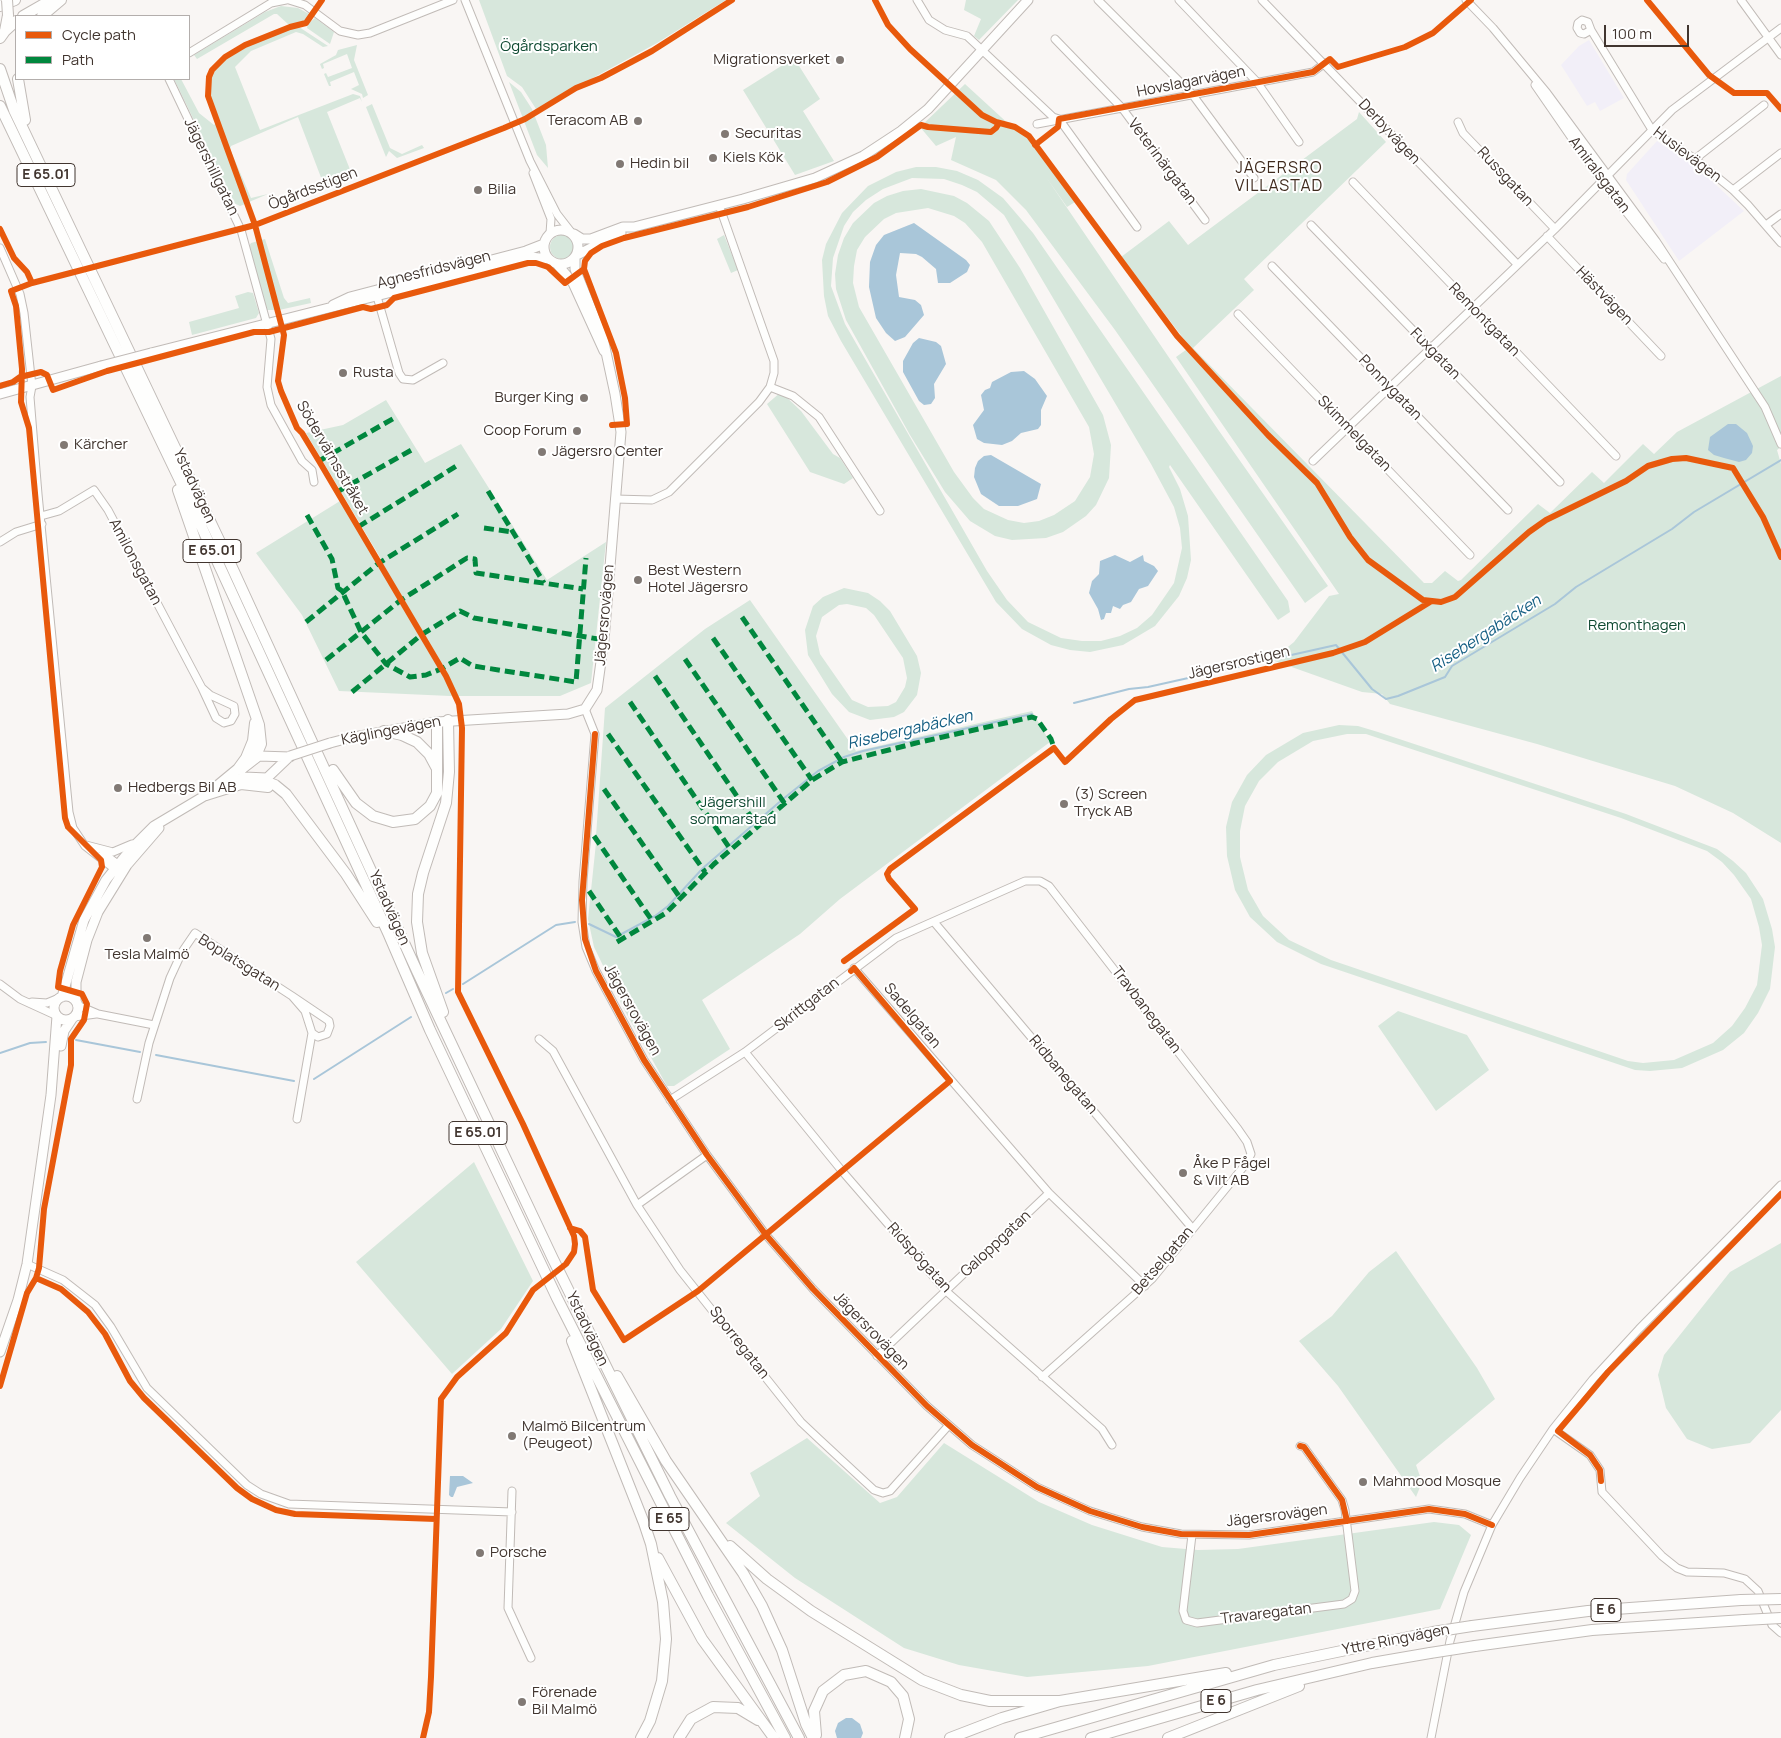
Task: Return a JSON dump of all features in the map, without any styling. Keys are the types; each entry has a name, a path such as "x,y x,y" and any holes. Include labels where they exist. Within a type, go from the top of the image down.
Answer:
{"highway":[{"path":"2,38 12,18 7,0"},
{"path":"0,6 15,0"},
{"path":"25,15 51,0"},
{"path":"43,15 61,0"},
{"name":"Ystadvägen","path":"0,69 5,90 139,369 296,704 417,971 574,1301 670,1496 799,1738"},
{"path":"18,80 21,108 31,145"},
{"name":"Ystadvägen","path":"0,106 156,430 389,934 416,999 557,1298 708,1596 785,1738"},
{"path":"0,119 18,145"},
{"path":"156,430 254,712 262,741 254,758"},
{"path":"296,704 306,717 346,791 356,803 374,816 393,822 415,818 425,812 437,793 437,722"},
{"path":"206,795 232,775 246,758 253,741 254,712"},
{"path":"448,720 449,772 446,803 423,873 418,894 417,922 428,974 474,1081 476,1096"},
{"path":"384,730 417,742 429,754 438,770"},
{"path":"258,778 282,790 366,904 416,999"},
{"path":"206,795 234,786 258,785 281,794 300,812"},
{"path":"557,1298 651,1544 702,1639 773,1738"},
{"path":"574,1301 584,1313 666,1461 708,1521 762,1606 782,1650 806,1724 815,1738"},
{"path":"708,1521 730,1546 780,1589 834,1626 915,1676 954,1692 990,1701 1060,1701"},
{"path":"641,1738 657,1700 666,1646 663,1602 651,1544"},
{"name":"Yttre Ringvägen","path":"1020,1738 1252,1671 1370,1644 1433,1632 1588,1611 1781,1599"},
{"name":"Yttre Ringvägen","path":"1091,1738 1257,1690 1342,1670 1430,1653 1592,1630 1781,1618"},
{"path":"1168,1738 1251,1703 1342,1670"},
{"path":"815,1738 814,1711 819,1697 836,1678 859,1671 883,1677 898,1689 903,1696 909,1719 905,1738"},
{"path":"950,1738 1002,1718 1060,1701 1207,1675 1252,1671"},
{"path":"679,1738 687,1723 696,1715 707,1708 725,1706 749,1713 773,1738"}],"main road":[{"path":"634,226 576,256 567,263 553,261 544,250 544,244 550,233 560,229 582,239 591,239 618,228 634,226 719,205 815,178 863,156 901,131 928,109 1028,0"},
{"path":"572,233 579,246 576,256"},
{"name":"Agnesfridsvägen","path":"376,294 526,251 544,244"},
{"name":"Jägersrovägen","path":"576,256 575,269 596,316 607,356 616,394 621,432 599,685 585,709"},
{"name":"Agnesfridsvägen","path":"0,394 326,308 350,297 376,294 530,257 553,261"},
{"name":"Jägersrovägen","path":"553,261 573,283 598,341 607,356"},
{"name":"Käglingevägen","path":"224,785 254,758 261,755 289,757 384,730 448,720 568,714 585,709"},
{"name":"Käglingevägen","path":"77,1003 76,982 87,940 119,869 141,838 154,826 179,809 224,785 244,778 270,777 289,757"},
{"path":"254,758 251,770 258,778"},
{"name":"Käglingevägen","path":"60,998 84,920 98,892 179,809"},
{"path":"0,1352 18,1300 27,1264 51,1095 64,1031 78,1012 77,1003 71,997 60,998 54,1008 56,1016 51,1095"},
{"path":"56,1016 65,1021 73,1018"}],"street":[{"path":"190,52 271,3 288,0 305,5 340,31 358,35 370,34 453,0"},
{"path":"465,0 530,161 557,214 572,233"},
{"path":"917,0 929,20 945,30 960,32 967,36 981,52 1053,117 1059,119 1137,227"},
{"path":"1098,0 1192,94 1254,178"},
{"path":"1178,0 1257,82 1299,142"},
{"name":"Derbyvägen","path":"1262,0 1325,63 1388,132 1517,264"},
{"name":"Amiralsgatan","path":"1466,0 1493,28 1522,63 1609,175 1684,282 1765,407 1781,444"},
{"path":"1741,0 1781,55"},
{"path":"1313,461 1555,229 1652,130 1678,106 1781,28"},
{"name":"Husievägen","path":"1591,30 1652,130 1695,158 1733,190 1766,224 1781,243"},
{"name":"Veterinärgatan","path":"1055,39 1122,108 1206,220"},
{"name":"Hovslagarvägen","path":"1036,124 1313,72 1325,63"},
{"name":"Amiralsgatan","path":"1522,63 1602,182 1684,282"},
{"name":"Jägershillgatan","path":"169,80 241,230 271,339 267,387 271,405 302,460 312,470 314,482"},
{"path":"1695,158 1764,105"},
{"name":"Russgatan","path":"1458,122 1463,132 1555,229"},
{"path":"1733,190 1781,153"},
{"path":"530,161 535,182 551,219 550,233"},
{"name":"Remontgatan","path":"1353,182 1616,456"},
{"path":"615,499 646,501 657,499 669,492 759,402 770,386 774,373 774,361 719,205"},
{"path":"1766,224 1781,214"},
{"name":"Fuxgatan","path":"1311,225 1560,482"},
{"name":"Hästvägen","path":"1547,236 1661,356"},
{"path":"0,248 21,299 32,386 30,397 68,812 73,828 80,840 91,852 119,869"},
{"name":"Ponnygatan","path":"1272,266 1508,510"},
{"path":"376,294 399,374 404,380 413,380 443,363"},
{"name":"Skimmelgatan","path":"1238,314 1470,555"},
{"path":"770,386 793,396 819,417 880,511"},
{"name":"Amilonsgatan","path":"41,520 94,490 108,510 216,718 224,723 231,721 235,714 234,706 210,696 202,688"},
{"path":"0,542 41,520"},
{"name":"Jägersrovägen","path":"585,709 596,734 582,900 586,948 596,971 619,1016 670,1100 707,1155 785,1257 877,1356 949,1425 993,1460 1051,1494 1118,1520 1142,1527 1192,1535 1249,1534 1441,1510 1465,1514 1492,1525"},
{"path":"99,850 119,851 141,838"},
{"path":"80,840 99,850 119,869"},
{"name":"Skrittgatan","path":"670,1100 745,1052 896,938 1029,880"},
{"name":"Travbanegatan","path":"1029,880 1045,883 1056,894 1247,1142 1251,1154"},
{"name":"Ridbanegatan","path":"934,922 1192,1228"},
{"name":"Boplatsgatan","path":"137,1100 154,1025 176,964 195,934 292,996 330,1023 330,1029 324,1036 318,1037 312,1033 305,1011 292,996"},
{"name":"Sadelgatan","path":"854,968 1050,1193 1145,1286"},
{"path":"0,984 20,999 56,1016"},
{"path":"20,999 40,1003 60,998"},
{"path":"77,1003 98,1014 154,1025"},
{"path":"73,1018 98,1014"},
{"path":"297,1119 312,1033"},
{"name":"Sporregatan","path":"538,1039 553,1051 637,1205 680,1270 801,1422 874,1490 883,1493 890,1490 949,1425"},
{"name":"Ridspögatan","path":"745,1052 842,1171 946,1291 1102,1429 1112,1445"},
{"name":"Betselgatan","path":"1042,1376 1145,1286 1245,1165 1251,1154"},
{"path":"637,1205 707,1155"},
{"path":"1431,1738 1450,1641 1472,1570 1492,1525 1520,1478 1553,1429 1580,1394 1639,1329 1781,1185"},
{"name":"Galoppgatan","path":"877,1356 1050,1193"},
{"path":"27,1264 63,1280 95,1305 111,1327 147,1388 221,1460 261,1494 274,1500 296,1504 512,1512"},
{"path":"1553,1429 1590,1455 1597,1463 1600,1470 1602,1492 1662,1556 1677,1568 1699,1574 1736,1575 1753,1585 1772,1625 1781,1633"},
{"path":"1300,1446 1304,1447 1342,1500 1347,1521"},
{"path":"512,1491 508,1608 531,1658"},
{"name":"Travaregatan","path":"1192,1535 1183,1611 1186,1620 1197,1624 1344,1604 1352,1600 1355,1591 1347,1521"}],"shaded area":[{"path":"1589,40 1624,98 1600,111 1595,102 1587,106 1561,65 1579,46"},
{"path":"1657,141 1699,169 1744,211 1679,261 1626,180 1627,174"}],"green space":[{"name":"Ögårdsparken","path":"479,0 726,0 657,43 536,109 522,87 507,76"},
{"path":"966,0 1018,0 979,40 974,36 981,19 964,10"},
{"path":"281,6 298,8 311,15 306,21 289,25 277,14 274,14 197,59 194,55 265,12"},
{"path":"315,18 334,32 330,44 307,28 308,24"},
{"path":"299,27 328,46 323,47 303,34 296,32 251,51 235,67 260,130 353,94 360,96 362,102 360,98 327,112 353,177 325,188 298,117 231,146 230,149 251,198 268,194 249,202 210,96 210,77 221,62 246,46 287,29"},
{"path":"357,45 354,60 368,95 363,98 362,94 351,89 359,85 354,72 330,82 331,86 329,86 324,74 326,73 328,77 352,68 347,54 323,64 324,68 322,69 320,64 336,55 338,50"},
{"path":"794,58 820,99 803,111 834,161 795,175 743,90"},
{"path":"174,80 182,80 199,113 214,125 216,123 245,204 240,206 234,203"},
{"path":"509,82 521,92 532,109 546,145 548,168 537,155"},
{"path":"965,84 1013,128 1029,139 1075,202 1067,207 1046,177 1217,428 1328,586 1305,603 1115,330 1026,210 996,180 951,160 956,137 936,146 920,127"},
{"path":"372,104 390,148 402,154 422,145 424,148 397,158 389,151 386,157 366,107"},
{"name":"Remonthagen","path":"1359,112 1386,142 1244,279 1254,290 1193,348 1424,583 1432,583 1445,571 1458,581 1461,580 1538,504 1550,513 1592,472 1604,483 1643,444 1654,454 1677,432 1781,376 1781,447 1777,450 1781,464 1781,843 1733,813 1675,786 1537,744 1390,704 1382,694 1362,692 1272,660 1294,642 1329,596 1339,594 1176,357 1190,347 1121,257 1169,221 1188,245 1357,119"},
{"path":"916,167 936,167 957,171 978,180 1003,198 1033,233 1288,601 1290,612 1278,620 1170,465 1169,467 1180,489 1188,516 1191,560 1187,578 1179,596 1155,626 1123,645 1090,652 1070,650 1051,645 1022,629 996,602 828,316 824,296 822,260 826,244 842,213 868,186 896,172","holes":["912,178 944,179 977,192 1004,215 1151,464 1174,507 1180,528 1182,548 1174,583 1152,615 1137,628 1120,636 1101,641 1061,638 1028,622 1007,600 987,571 845,324 831,286 833,258 844,226 853,212 866,200 883,189"]},
{"path":"921,189 954,196 967,203 989,221 1020,268 1103,415 1111,445 1109,478 1096,505 1086,516 1063,532 1046,538 1012,540 995,536 970,521 945,492 910,435 846,320 836,289 835,274 838,255 844,238 853,223 874,203 903,191","holes":["928,208 954,216 965,223 982,242 1089,427 1094,454 1090,477 1075,501 1054,515 1039,521 1024,523 1008,520 984,509 973,498 954,472 859,307 853,283 854,266 857,250 865,237 884,219 896,213"]},
{"path":"562,235 571,238 574,247 571,256 562,259 553,256 550,247 553,238"},
{"path":"724,235 738,270 731,273 717,239"},
{"path":"265,239 284,298 288,303 310,298 311,303 279,310 261,240"},
{"path":"258,241 276,310 266,310 249,246 251,243"},
{"path":"248,292 253,293 259,313 256,318 192,335 189,322 239,308 235,296"},
{"path":"781,392 801,411 833,454 840,458 853,478 844,484 810,472 767,404"},
{"path":"386,400 425,463 461,444 547,580 606,542 591,683 560,696 450,696 339,691 302,615 256,553 340,501 376,562 381,559 306,433 343,425"},
{"path":"844,588 868,593 890,611 917,656 921,673 917,695 904,712 894,717 870,720 849,712 832,694 808,655 805,630 813,606 823,597","holes":["847,604 866,608 874,615 903,658 907,678 905,687 896,702 888,706 868,707 852,700 820,654 816,636 822,617 839,605"]},
{"name":"Jägershill sommarstad","path":"750,600 856,751 1032,711 1050,742 840,899 800,934 702,1000 730,1049 674,1086 667,1086 625,1011 594,947 588,919 596,843 599,842 596,836 605,708 705,629"},
{"path":"1339,725 1358,726 1626,814 1717,849 1746,873 1763,899 1772,929 1775,947 1770,989 1758,1013 1744,1033 1723,1050 1682,1068 1650,1071 1635,1070 1321,964 1277,942 1250,917 1235,890 1227,856 1226,827 1232,802 1247,775 1266,755 1303,733","holes":["1347,734 1366,734 1621,818 1707,851 1722,862 1751,899 1762,945 1757,985 1745,1008 1732,1026 1713,1043 1674,1060 1643,1063 1628,1061 1331,960 1289,940 1263,916 1248,890 1240,857 1240,831 1245,806 1259,781 1278,762 1313,741"]},
{"path":"1398,1011 1467,1035 1489,1070 1436,1111 1378,1026"},
{"path":"474,1162 533,1281 501,1329 452,1374 356,1262"},
{"path":"1781,1243 1781,1410 1750,1443 1712,1449 1687,1439 1666,1408 1658,1375 1664,1355 1730,1272"},
{"path":"1396,1251 1477,1368 1495,1399 1416,1465 1422,1482 1416,1497 1338,1386 1299,1341 1332,1316 1369,1272"},
{"path":"807,1438 880,1503 897,1497 944,1443 1039,1502 1092,1525 1162,1547 1198,1550 1238,1549 1434,1522 1459,1525 1471,1535 1440,1609 1148,1666 1027,1677 959,1665 904,1648 795,1578 726,1523 760,1496 750,1473"}],"water":[{"path":"914,223 966,260 970,265 967,272 950,283 938,283 936,269 922,257 916,254 900,253 896,275 899,297 915,300 921,305 924,315 905,337 895,341 886,333 876,318 869,287 870,262 876,245 884,235"},
{"path":"919,338 936,342 941,346 946,364 934,384 935,398 931,404 924,405 919,401 903,372 903,361 913,343"},
{"path":"1024,371 1035,379 1047,396 1041,410 1041,425 1038,429 1021,433 1012,441 1002,445 984,443 977,439 973,425 984,410 981,395 990,388 992,382 1011,372"},
{"path":"1728,424 1736,424 1747,433 1753,446 1752,453 1746,460 1739,462 1714,455 1708,450 1710,437"},
{"path":"991,455 1041,484 1037,499 1018,506 999,506 981,494 974,477 975,468 978,461 984,456"},
{"path":"1115,555 1130,562 1143,555 1144,561 1154,566 1158,571 1148,586 1139,589 1131,602 1123,605 1120,609 1113,606 1111,613 1106,613 1104,619 1101,620 1098,609 1089,593 1092,581 1099,574 1100,561"},
{"path":"450,1476 463,1476 473,1483 457,1487 453,1497 451,1497 449,1495"},
{"path":"846,1718 852,1718 860,1724 863,1733 861,1738 837,1738 835,1731 838,1723"}],"waterway":[{"name":"Risebergabäcken","path":"1074,703 1129,689 1148,687 1336,645 1372,689 1386,699 1398,696 1445,677 1452,666 1555,604 1576,587 1672,529 1694,512 1781,460"},
{"name":"Risebergabäcken","path":"589,924 616,937 655,916 668,906 703,868 783,799 818,771 844,757 863,751 1032,714"},
{"name":"Risebergabäcken","path":"463,984 556,925 575,922"},
{"name":"Risebergabäcken","path":"446,993 453,989"},
{"name":"Risebergabäcken","path":"314,1079 411,1017"},
{"name":"Risebergabäcken","path":"76,1040 140,1052"},
{"name":"Risebergabäcken","path":"0,1053 30,1043 46,1042"},
{"name":"Risebergabäcken","path":"156,1055 294,1081"}],"marked path":[{"path":"319,461 396,417"},
{"path":"337,492 415,448"},
{"path":"358,527 458,465"},
{"path":"488,491 544,583"},
{"path":"306,622 379,563 458,514"},
{"path":"307,515 332,559 338,588 342,591 361,632 386,664 410,677 426,675 460,658 473,666 576,682 586,558"},
{"path":"484,528 513,532"},
{"path":"326,660 401,600 467,558 475,559 476,573 583,589"},
{"path":"352,692 421,635 460,611 474,618 604,640"},
{"path":"742,617 842,762"},
{"path":"713,638 812,780"},
{"path":"685,659 785,804"},
{"path":"655,676 758,827"},
{"path":"630,702 731,850"},
{"path":"617,942 666,913 714,864 812,780 842,762 1032,717 1037,719 1051,739 1054,748"},
{"path":"608,734 705,872"},
{"path":"604,789 681,899"},
{"path":"594,836 653,922"},
{"path":"589,891 621,938"}],"cycle path":[{"name":"Södervärnsstråket","path":"322,0 306,23 290,27 245,45 225,57 212,70 209,77 208,96 255,225 284,335 278,381 281,391 297,428 319,461 446,676 459,704 462,728 458,992 523,1124 574,1236 575,1244 574,1252 566,1264 533,1290 506,1333 457,1377 441,1399 431,1677 429,1712 423,1738"},
{"name":"Ögårdsstigen","path":"0,1386 27,1293 36,1278 39,1268 44,1209 71,1065 71,1039 84,1020 87,1004 82,994 58,987 60,971 73,925 102,867 101,860 68,827 65,818 29,428 21,402 22,369 16,306 11,291 32,283 255,225 504,128 525,119 576,88 601,78 652,51 732,0"},
{"path":"875,0 888,25 910,49 982,115 996,122 1015,127 1029,136 1177,336 1268,435 1317,483 1350,537 1368,560 1423,600 1441,602 1455,597 1529,532 1546,520 1626,481 1648,466 1672,459 1686,458 1733,468 1763,517 1781,557"},
{"path":"1035,145 1058,127 1059,119 1313,72 1330,59 1338,67 1405,47 1433,33 1471,0"},
{"path":"1647,0 1709,75 1734,93 1767,93 1781,109"},
{"path":"612,425 627,424 625,398 616,353 584,269 585,261 591,253 602,246 624,238 748,207 827,182 877,157 921,125 991,132 999,123"},
{"path":"0,229 14,258 27,272 32,283"},
{"path":"0,386 13,382 20,377 41,372 47,375 53,390 107,371 254,332 269,332 363,307 371,309 387,305 394,298 528,263 536,263 548,267 565,283 584,269"},
{"name":"Jägersrostigen","path":"844,961 915,909 889,879 887,874 890,869 1054,748 1065,762 1111,719 1135,700 1333,653 1365,642 1430,602"},
{"path":"595,734 582,900 585,939 596,971 644,1060 707,1155 766,1235 813,1289 927,1406 972,1445 1037,1487 1090,1511 1142,1527 1181,1534 1249,1535 1429,1509 1465,1514 1492,1525"},
{"path":"570,1228 580,1231 585,1237 593,1290 624,1340 698,1291 950,1081 854,968 851,971"},
{"path":"1601,1481 1600,1470 1590,1455 1558,1431 1608,1372 1781,1194"},
{"path":"36,1278 61,1289 88,1312 105,1334 130,1381 144,1398 237,1488 252,1499 276,1510 295,1514 436,1519"},
{"path":"1300,1446 1304,1447 1342,1500 1347,1521"}],"place":[{"name":"Migrationsverket","path":"840,60"},
{"name":"Teracom AB","path":"638,121"},
{"name":"Securitas","path":"725,134"},
{"name":"Kiels Kök","path":"713,158"},
{"name":"Hedin bil","path":"620,164"},
{"name":"Bilia","path":"478,190"},
{"name":"Rusta","path":"343,373"},
{"name":"Burger King","path":"584,398"},
{"name":"Coop Forum","path":"577,431"},
{"name":"Kärcher","path":"64,445"},
{"name":"Jägersro Center","path":"542,452"},
{"name":"Best Western Hotel Jägersro","path":"638,580"},
{"name":"Hedbergs Bil AB","path":"118,788"},
{"name":"(3) Screen Tryck AB","path":"1064,804"},
{"name":"Tesla Malmö","path":"147,938"},
{"name":"Åke P Fågel & Vilt AB","path":"1183,1173"},
{"name":"Malmö Bilcentrum (Peugeot)","path":"512,1436"},
{"name":"Mahmood Mosque","path":"1363,1482"},
{"name":"Porsche","path":"480,1553"},
{"name":"Förenade Bil Malmö","path":"522,1702"}],"district":[{"name":"JÄGERSRO VILLASTAD","path":"1279,178"}]}
